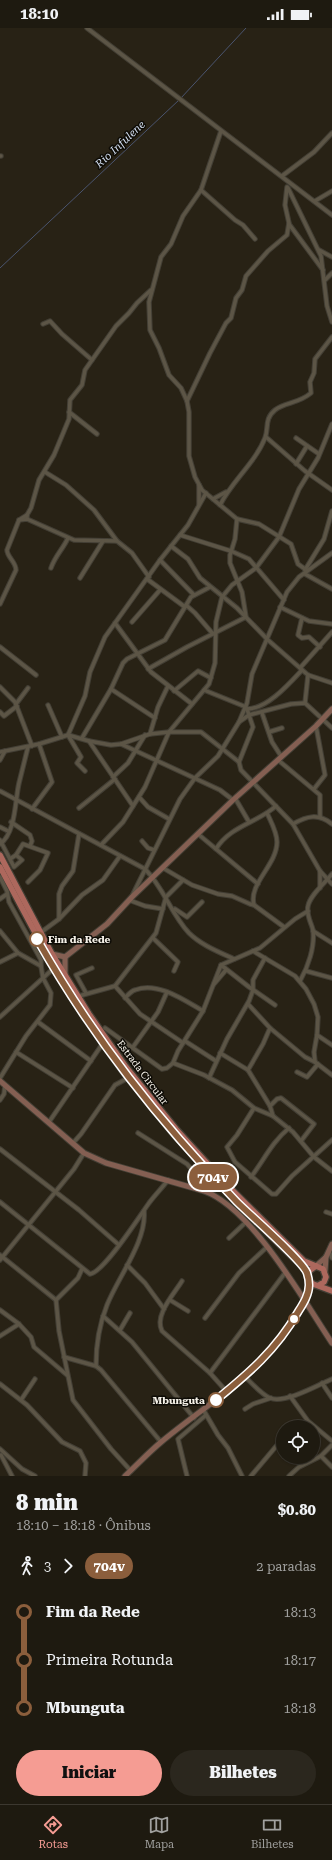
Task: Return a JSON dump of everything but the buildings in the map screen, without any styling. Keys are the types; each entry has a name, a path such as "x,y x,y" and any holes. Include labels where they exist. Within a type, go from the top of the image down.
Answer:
{"main road":[{"name":"Estrada Circular","path":"0,855 52,954 126,1067 176,1129 263,1222 304,1260 316,1266"},
{"name":"Estrada Circular","path":"0,867 54,968 103,1043 128,1078 172,1132 241,1207 300,1262 308,1275"},
{"path":"332,1282 321,1267 316,1266 312,1268 308,1275 310,1282 332,1291"},
{"path":"319,1285 325,1280 326,1272"}],"street":[{"path":"87,28 332,215"},
{"path":"199,506 198,484 189,456 189,412 187,401 182,388 169,375 160,348 150,330 148,307 162,254 171,244 183,216 201,190 221,131"},
{"path":"282,176 314,152 332,133"},
{"path":"288,181 285,205 289,223 324,271"},
{"path":"287,187 319,250 324,271 327,306 332,322"},
{"path":"201,190 235,220 243,225 255,239"},
{"path":"315,201 332,190"},
{"path":"287,234 289,223"},
{"path":"187,401 210,353 226,323 231,318 235,302 242,290 246,276 268,251 287,234 295,233"},
{"path":"319,250 332,257"},
{"path":"325,280 332,273"},
{"path":"0,604 16,570 15,565 7,551 19,520 27,515 32,508 39,480 45,472 69,419 70,400 82,385 84,373 92,360 116,326 137,303 152,290"},
{"path":"43,324 50,321 62,334 92,360"},
{"path":"220,505 227,491 245,470 266,437 270,415 276,409 295,403 311,393 310,382 314,373 315,359 332,337"},
{"path":"69,412 85,423 97,434"},
{"path":"101,845 123,822 157,760 169,732 204,690 211,678 216,656 214,634 218,609 222,597 232,585 256,568 279,537 299,489 309,474 332,424"},
{"path":"266,437 296,464 332,490"},
{"path":"296,438 319,454"},
{"path":"296,464 307,446"},
{"path":"45,472 66,486 94,510 117,541 132,553 148,578 160,590 195,613 214,634"},
{"path":"198,484 206,493 237,519 256,522 291,544 298,564 305,569"},
{"path":"213,499 227,491"},
{"path":"68,735 85,696 90,672 103,642 115,623 180,534 206,493"},
{"path":"303,574 324,539 332,512"},
{"path":"19,520 27,519 68,538 117,541"},
{"path":"237,519 230,563 238,581 246,617"},
{"path":"180,534 231,551 249,559 284,600"},
{"path":"51,568 56,555 63,548 68,538"},
{"path":"80,578 103,541"},
{"path":"171,546 188,559 199,576 210,587 246,617 268,640 308,675 332,683"},
{"path":"130,898 180,799 195,778 213,762 223,749 239,722 246,708 252,674 268,640 280,607 288,592 303,574 332,553"},
{"path":"160,560 194,595"},
{"path":"303,574 332,589"},
{"path":"82,738 111,689 123,663 127,659 165,640 185,606 194,595 210,587"},
{"path":"132,622 160,590"},
{"path":"280,607 302,618 332,624"},
{"path":"148,669 246,617"},
{"path":"302,618 298,635 302,638 308,637 320,647"},
{"path":"115,623 148,669 192,704"},
{"path":"204,690 246,708 255,709 284,690 332,632"},
{"path":"0,647 36,675"},
{"path":"174,691 200,671 211,678"},
{"path":"305,703 308,675"},
{"path":"79,808 114,778 128,763 147,735 168,686"},
{"path":"0,687 8,694 16,705 30,746 19,785 12,822 5,840 0,843 13,865 16,867 22,860 16,855"},
{"path":"0,719 16,705 28,688"},
{"path":"111,689 155,718"},
{"path":"239,722 249,715 262,713 291,704 305,703 332,728"},
{"path":"48,705 62,737"},
{"path":"239,762 254,727 246,708"},
{"path":"66,957 106,924 130,898 153,878 234,799 316,726 332,709"},
{"path":"0,712 4,716"},
{"path":"262,713 279,758 314,789 321,798 320,817"},
{"path":"314,789 325,775 316,726"},
{"path":"269,732 282,728"},
{"path":"0,752 39,744 68,735 111,745 121,744 147,735 169,732 203,733 239,762 241,770 293,824 320,871 332,884"},
{"path":"68,735 81,758 77,763 85,771"},
{"path":"89,741 133,806"},
{"path":"32,809 52,782 39,744"},
{"path":"121,744 220,790 234,799 248,822"},
{"path":"0,760 5,751"},
{"path":"0,791 145,869 153,878 189,933 199,941 234,959"},
{"path":"138,797 148,807 169,819"},
{"path":"216,849 226,835 267,813 276,806"},
{"path":"254,904 254,895 258,884 270,865 277,849 276,832 267,813"},
{"path":"293,824 307,817 320,817 332,824"},
{"path":"12,822 30,835 32,841 30,846"},
{"path":"0,827 8,831"},
{"path":"58,919 59,894 62,886 73,871 80,834"},
{"path":"198,834 258,884"},
{"path":"142,841 148,848 154,850"},
{"path":"10,859 16,855 23,844 48,853 40,870 28,882"},
{"path":"40,933 58,919 82,895 103,880 120,856"},
{"path":"163,868 192,885 218,894 232,896 250,904 254,904 284,928"},
{"path":"320,871 320,888"},
{"path":"300,981 306,970 311,949 313,931 308,911 309,903 332,874"},
{"path":"0,877 12,908 41,960 43,978 49,987 52,998 50,1005 16,1052 0,1078"},
{"path":"79,996 115,986 153,938 158,928 166,897 184,880"},
{"path":"0,899 7,894"},
{"path":"130,898 145,906 163,909"},
{"path":"173,908 185,918 202,902"},
{"path":"105,1028 162,1069 168,1068 173,1063 203,1011 221,965 260,948 308,911"},
{"path":"0,931 18,953 41,966"},
{"path":"313,931 332,943"},
{"path":"153,938 178,962 174,971"},
{"path":"253,951 295,976 300,981 316,1010 317,1036 314,1052 317,1063"},
{"path":"0,962 18,953"},
{"path":"52,954 66,957"},
{"path":"66,957 66,975"},
{"path":"209,1078 220,1053 248,1004 253,990 253,980 265,958"},
{"path":"221,965 275,1005"},
{"path":"0,1018 54,968"},
{"path":"86,994 76,975 92,968"},
{"path":"213,984 219,980 226,970"},
{"path":"306,970 332,978"},
{"path":"115,986 134,1009 151,1022 216,1062"},
{"path":"125,998 137,989 154,989 167,992 203,1011"},
{"path":"133,1047 151,1022 167,992"},
{"path":"248,1004 270,1028 305,1057 317,1063 332,1075"},
{"path":"38,1022 91,1061"},
{"path":"248,1070 263,1044 270,1028"},
{"path":"317,1036 332,1045"},
{"path":"49,1122 103,1043"},
{"path":"16,1052 73,1088"},
{"path":"220,1053 248,1070 270,1106 272,1116"},
{"path":"173,1063 209,1078 232,1090 254,1108 272,1116 289,1128 314,1156 332,1171"},
{"path":"297,1072 307,1077 317,1063"},
{"path":"73,1143 82,1134 115,1085 128,1078"},
{"path":"0,1081 84,1153 106,1163 168,1180 214,1195"},
{"path":"0,1100 4,1094 5,1085"},
{"path":"4,1094 13,1092"},
{"path":"270,1106 277,1099 281,1098 314,1124 301,1141"},
{"path":"254,1108 237,1135 227,1147 235,1162 250,1177 274,1195 332,1140"},
{"path":"250,1177 261,1164 275,1141 289,1128"},
{"path":"138,1133 187,1164 214,1195 246,1223 267,1247 332,1344"},
{"path":"0,1149 119,1245"},
{"path":"84,1153 29,1225 1,1257 56,1300 59,1331 67,1376 76,1404 111,1449 131,1471"},
{"path":"0,1202 87,1273 95,1273 119,1245 168,1180"},
{"path":"96,1366 97,1343 103,1316 139,1240 144,1211"},
{"path":"326,1212 332,1214"},
{"path":"229,1238 246,1223"},
{"path":"326,1272 326,1257 332,1244"},
{"path":"205,1318 239,1273 267,1247"},
{"path":"328,1251 332,1258"},
{"path":"316,1266 326,1257"},
{"path":"127,1265 145,1283 164,1309"},
{"path":"56,1300 78,1278 82,1269"},
{"path":"210,1373 285,1273"},
{"path":"187,1476 178,1439 227,1392 245,1377 274,1347 304,1302 307,1294 308,1275"},
{"path":"182,1281 164,1309 159,1323 162,1331 210,1373 227,1392"},
{"path":"307,1294 319,1285"},
{"path":"170,1300 188,1311"},
{"path":"0,1310 19,1324 31,1337 34,1347 67,1376"},
{"path":"120,1330 130,1313"},
{"path":"103,1316 120,1330 194,1418"},
{"path":"0,1336 19,1324"},
{"path":"64,1357 96,1366 161,1442"},
{"path":"245,1377 271,1398"},
{"path":"21,1400 34,1379"},
{"path":"245,1409 253,1404 271,1398 290,1396 305,1392 332,1379"},
{"path":"322,1383 332,1398"},
{"path":"0,1384 21,1400 62,1442 80,1452 86,1463 85,1476"},
{"path":"290,1396 308,1421 332,1442"},
{"path":"125,1476 161,1442 194,1418 205,1413"},
{"path":"205,1413 228,1448 242,1476"},
{"path":"289,1476 298,1467 321,1456 332,1445"},
{"path":"251,1476 276,1446"},
{"path":"0,1448 1,1455 12,1476"},
{"path":"1,1455 35,1476"},
{"path":"321,1456 332,1467"}],"waterway":[{"name":"Rio Infulene","path":"181,98 246,28"},
{"name":"Rio Infulene","path":"0,268 179,100"}],"bus line":[{"name":"704v","path":"37,939 94,1031 122,1070 172,1132 241,1207 300,1262 308,1273 309,1284 304,1302 274,1347 244,1378 216,1400"}],"place":[{"name":"Fim da Rede","path":"37,939"},
{"name":"Mbunguta","path":"216,1400"}]}
